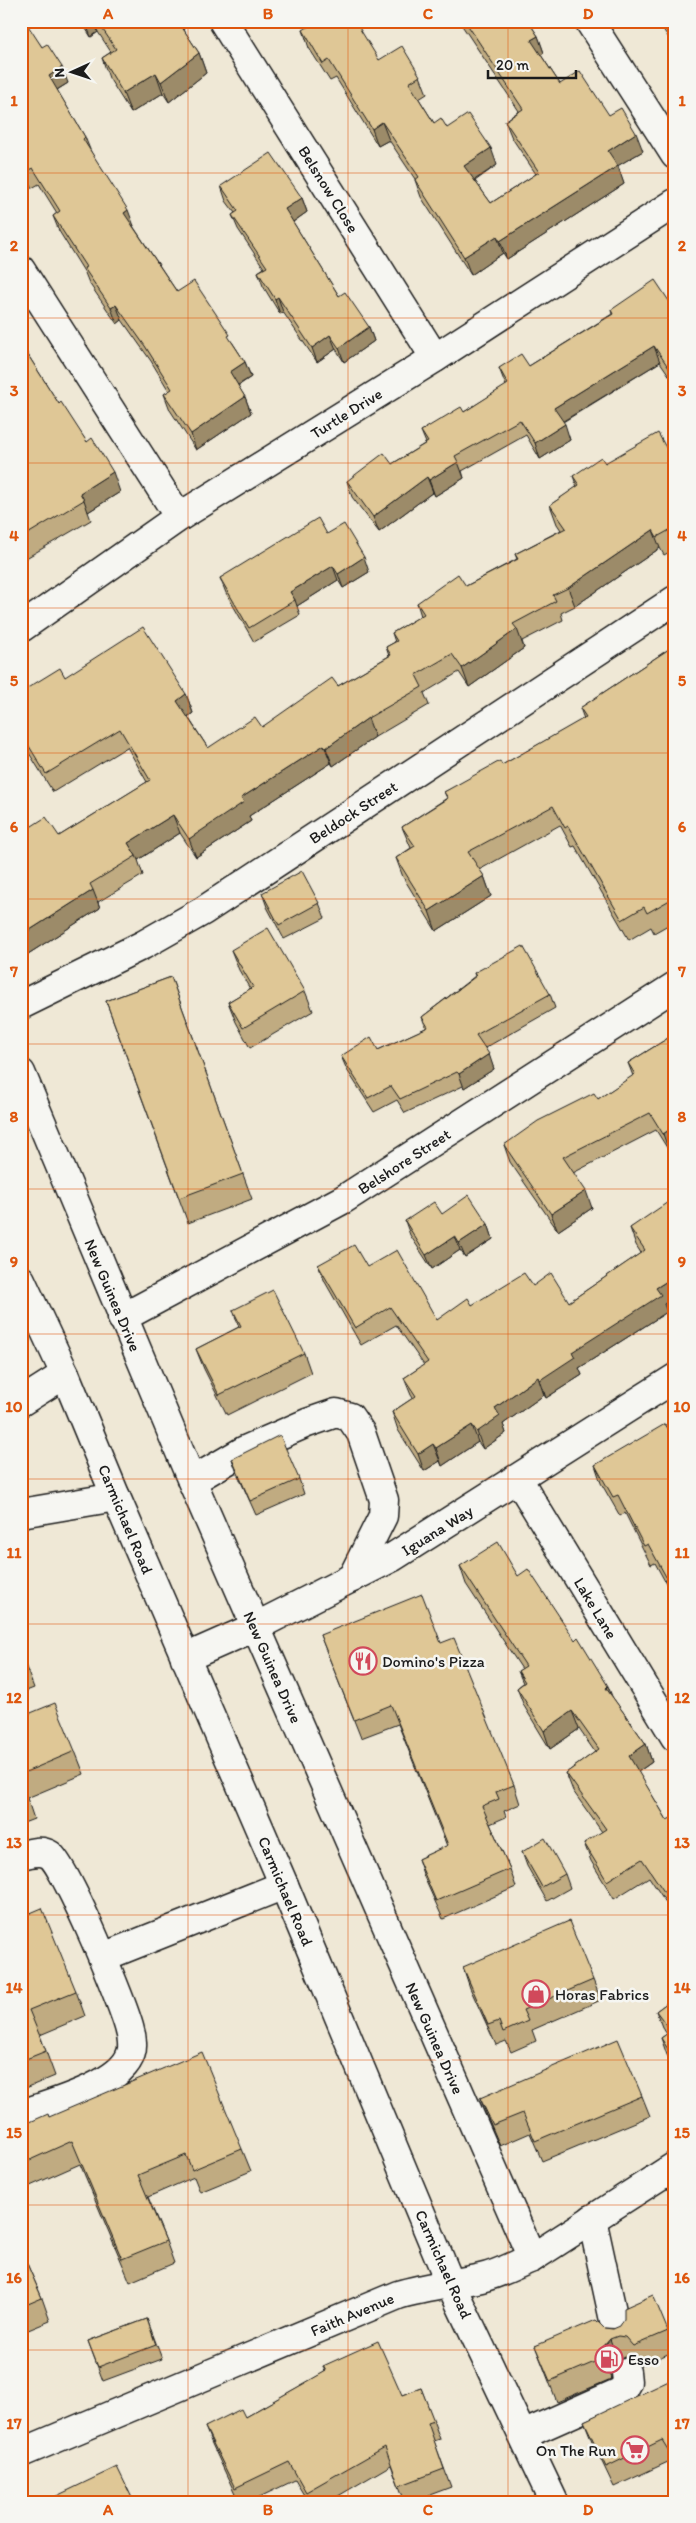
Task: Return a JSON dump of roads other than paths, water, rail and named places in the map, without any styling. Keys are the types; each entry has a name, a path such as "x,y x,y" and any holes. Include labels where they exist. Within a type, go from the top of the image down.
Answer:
{"street":[{"name":"Belsnow Close","path":"223,21 435,358"},
{"path":"589,21 675,155"},
{"name":"Turtle Drive","path":"21,628 179,517 435,358 675,203"},
{"path":"21,270 179,517"},
{"name":"Beldock Street","path":"21,1005 143,945 203,911 675,600"},
{"name":"Belshore Street","path":"122,1318 344,1199 675,986"},
{"name":"New Guinea Drive","path":"21,1073 122,1318 192,1481 532,2258"},
{"name":"Carmichael Road","path":"21,1280 66,1374 185,1658 284,1885 450,2283 554,2502"},
{"path":"21,1402 66,1374"},
{"name":"Iguana Way","path":"185,1658 255,1627 394,1557 675,1378"},
{"path":"192,1481 245,1450 307,1423 336,1414 350,1417 361,1433 384,1500 383,1516 352,1578"},
{"name":"Lake Lane","path":"518,1479 675,1737"},
{"path":"21,1513 116,1496"},
{"path":"21,1855 39,1851 52,1856 64,1876 103,1957 130,2031 132,2052 126,2064 98,2086 21,2114"},
{"path":"103,1957 284,1885"},
{"name":"Faith Avenue","path":"21,2453 398,2295 434,2285 483,2278 532,2258 675,2166"},
{"path":"592,2219 617,2334"},
{"path":"523,2435 622,2391 627,2382 626,2372"}],"place":[{"name":"Domino's Pizza","path":"363,1661"},
{"name":"Horas Fabrics","path":"536,1994"},
{"name":"Esso","path":"609,2359"},
{"name":"On The Run","path":"635,2450"}]}
